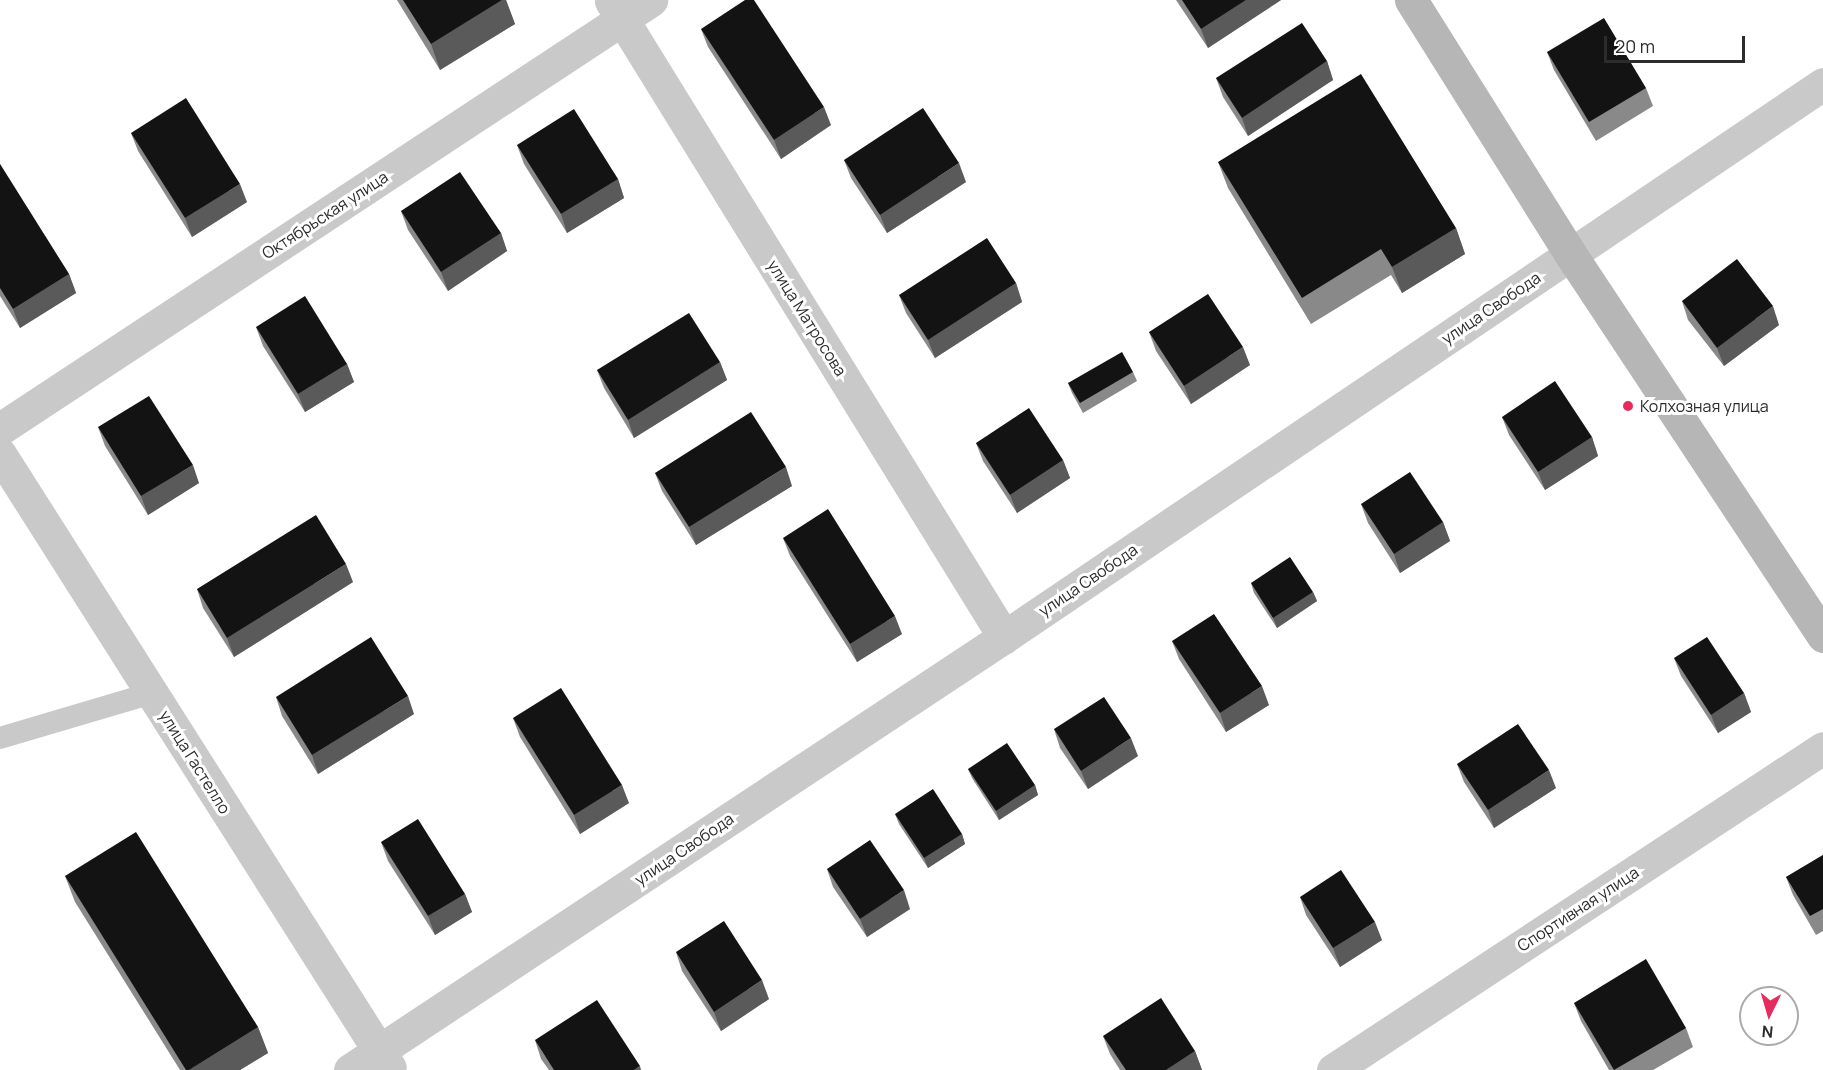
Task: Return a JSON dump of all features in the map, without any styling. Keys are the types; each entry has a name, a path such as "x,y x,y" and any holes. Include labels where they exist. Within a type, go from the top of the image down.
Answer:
{"main road":[{"path":"1411,0 1571,255 1823,636"}],"street":[{"name":"Октябрьская улица","path":"0,429 616,9 651,0"},
{"name":"улица Матросова","path":"616,9 1004,637"},
{"name":"улица Свобода","path":"350,1070 385,1060 1004,637 1823,84"},
{"name":"улица Гастелло","path":"0,454 385,1060"},
{"name":"Спортивная улица","path":"1333,1070 1823,748"}],"lane":[{"path":"0,738 152,693"}],"building":[{"path":"403,0 502,0 431,44"},
{"path":"745,0 754,0 824,107 774,140 701,29"},
{"path":"1182,0 1246,0 1201,29"},
{"path":"1604,18 1646,88 1589,122 1547,52"},
{"path":"1302,23 1327,61 1242,118 1216,78"},
{"path":"1361,74 1456,228 1392,267 1381,249 1302,298 1218,162"},
{"path":"186,98 240,184 185,218 131,133"},
{"path":"923,108 959,163 880,215 844,160"},
{"path":"574,109 618,179 561,214 517,145"},
{"path":"0,164 69,274 13,309 0,288"},
{"path":"460,172 501,233 441,272 401,211"},
{"path":"987,238 1016,283 928,340 899,295"},
{"path":"1737,259 1773,306 1717,348 1682,301"},
{"path":"1208,294 1243,347 1184,386 1149,332"},
{"path":"305,296 347,364 298,394 256,327"},
{"path":"689,313 720,362 628,420 597,370"},
{"path":"1122,352 1133,372 1080,403 1068,383"},
{"path":"1555,381 1592,437 1538,472 1502,417"},
{"path":"149,396 193,465 141,496 98,427"},
{"path":"1029,408 1063,460 1010,495 976,443"},
{"path":"751,412 786,467 689,527 655,473"},
{"path":"1410,472 1443,522 1394,554 1361,504"},
{"path":"828,509 895,616 850,644 783,538"},
{"path":"316,515 346,564 227,638 197,589"},
{"path":"1290,557 1313,592 1273,618 1251,583"},
{"path":"1214,614 1262,686 1220,713 1172,641"},
{"path":"371,637 408,696 312,755 276,697"},
{"path":"1707,637 1744,693 1711,715 1674,658"},
{"path":"561,688 622,785 574,815 513,718"},
{"path":"1104,697 1131,738 1081,771 1054,729"},
{"path":"1518,724 1549,770 1488,810 1457,764"},
{"path":"1007,743 1035,785 996,811 968,769"},
{"path":"933,789 962,834 924,858 895,814"},
{"path":"418,819 465,894 428,916 381,842"},
{"path":"136,832 258,1027 189,1070 186,1070 65,876"},
{"path":"870,840 904,890 860,919 827,869"},
{"path":"1823,855 1823,909 1810,916 1786,877"},
{"path":"1341,870 1375,922 1333,948 1300,897"},
{"path":"724,921 762,980 714,1012 676,952"},
{"path":"1646,959 1686,1028 1614,1070 1574,1003"},
{"path":"1161,998 1195,1051 1166,1070 1126,1070 1103,1036"},
{"path":"597,1000 640,1066 634,1070 554,1070 535,1040"}],"place":[{"name":"Колхозная улица","path":"1628,406"}]}
